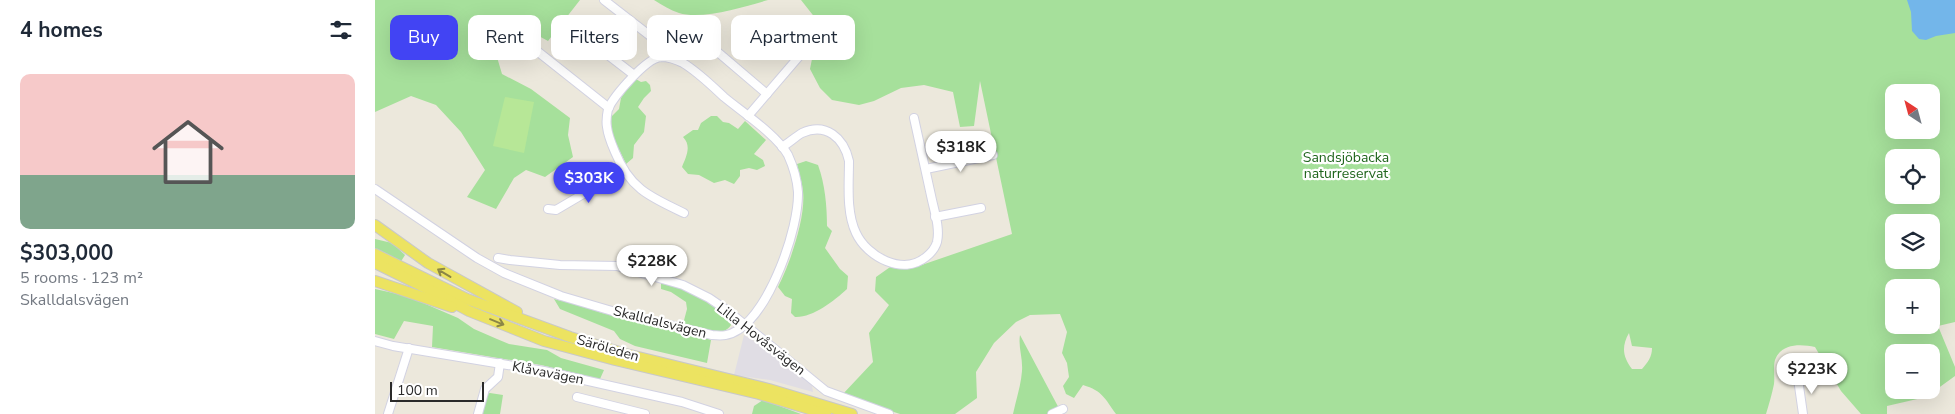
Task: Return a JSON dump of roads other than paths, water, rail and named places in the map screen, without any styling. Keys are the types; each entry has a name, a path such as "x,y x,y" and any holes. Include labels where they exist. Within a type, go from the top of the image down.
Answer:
{"main road":[{"path":"375,225 427,263 522,314 532,323"},
{"name":"Säröleden","path":"375,254 467,299 532,323 626,354 769,389 851,414"},
{"name":"Säröleden","path":"375,263 432,290 469,311 544,341 759,394 825,414"},
{"path":"375,281 469,311"}],"street":[{"path":"604,0 647,33"},
{"path":"541,54 609,108"},
{"path":"721,55 767,94"},
{"path":"614,60 634,75"},
{"path":"653,60 648,62 634,75 609,108 607,128 624,170 637,186 651,198 684,213"},
{"name":"Skalldalsvägen","path":"375,190 477,258 504,273 561,296 612,311 712,336 726,336 745,325 763,300 779,272 789,245 796,214 798,190 795,173 782,147 689,67 674,60"},
{"path":"748,116 796,60"},
{"path":"782,147 801,134 811,130 819,129 830,132 838,138 847,152 849,161 849,195 853,227 861,242 884,261 909,266 929,255 937,243 935,217 914,118"},
{"path":"926,169 993,155"},
{"path":"547,209 556,210 624,170"},
{"path":"935,217 981,208"},
{"name":"Lilla Hovåsvägen","path":"499,258 560,265 617,266 683,285 728,311 826,390 889,414"},
{"path":"504,273 510,260"},
{"name":"Klåvavägen","path":"375,341 544,371 673,400 719,414"},
{"path":"388,414 409,348"},
{"path":"478,414 485,389 498,377 500,363"},
{"path":"1799,379 1803,414"},
{"path":"577,397 645,414"},
{"path":"1052,414 1063,409"}],"water":[{"path":"1907,0 1955,0 1955,33 1936,36 1926,40 1919,39 1912,31 1911,12"}],"park label":[{"name":"Sandsjöbacka naturreservat","path":"1346,166"}]}
